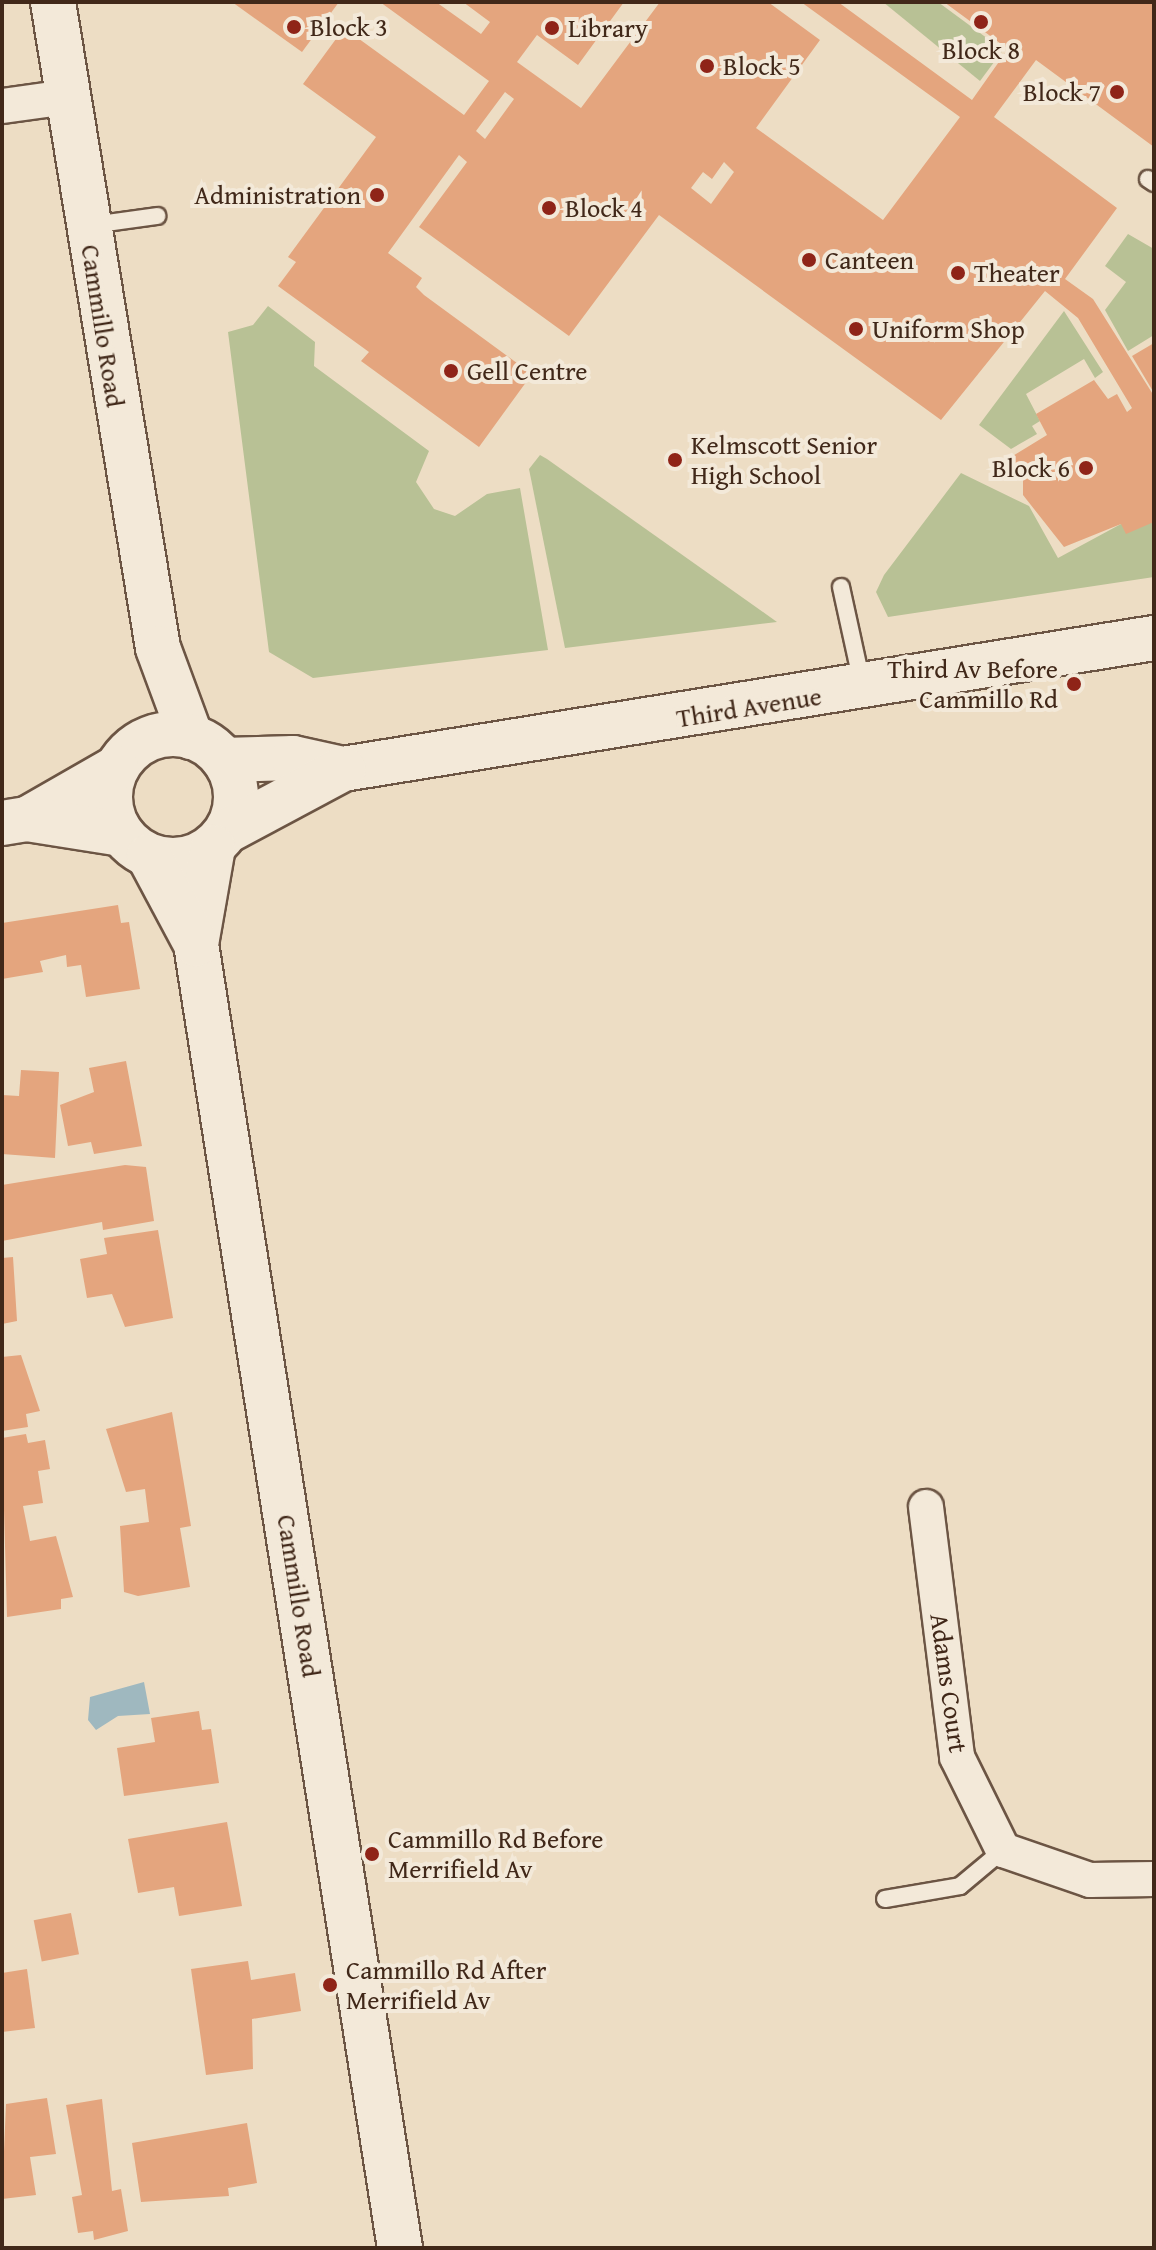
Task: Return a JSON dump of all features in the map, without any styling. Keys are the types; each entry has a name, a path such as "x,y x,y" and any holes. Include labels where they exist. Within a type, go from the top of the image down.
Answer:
{"main road":[{"name":"Cammillo Road","path":"53,2 158,648 208,748"},
{"name":"Third Avenue","path":"220,839 343,769 863,689 1154,638"},
{"name":"Cammillo Road","path":"128,756 158,648"},
{"name":"Third Avenue","path":"208,748 293,758 343,769"},
{"path":"208,748 236,792 220,839 182,860 135,845 14,821 128,756 208,748"},
{"path":"128,756 110,802 135,845"},
{"name":"Cammillo Road","path":"220,839 196,944 400,2248"},
{"name":"Cammillo Road","path":"135,845 196,944"}],"street":[{"path":"2,106 67,97"},
{"name":"Adams Court","path":"926,1507 957,1757 1003,1850"},
{"path":"1003,1850 1090,1880 1154,1879"}],"lane":[{"path":"87,225 157,216"},
{"path":"841,587 863,689"},
{"path":"885,1899 960,1886 1003,1850"}],"green space":[{"path":"883,2 938,2 1003,50 980,81"},
{"path":"1128,234 1154,249 1154,335 1128,351 1105,310 1126,282 1105,266"},
{"path":"268,306 315,342 314,366 429,451 416,482 434,509 455,516 487,494 520,488 548,650 313,678 269,652 228,332 253,325"},
{"path":"1064,311 1103,372 1095,378 1084,359 1026,394 1040,421 1032,426 1037,434 1011,449 979,425"},
{"path":"540,455 777,622 565,648 529,469"},
{"path":"961,473 1029,506 1058,558 1121,524 1154,522 1154,577 888,617 876,592 884,575"}],"water":[{"path":"144,1682 150,1714 118,1716 96,1730 88,1720 90,1697"}],"building":[{"name":"Block 3","path":"232,2 339,2 302,52"},
{"path":"380,2 436,2 481,34 490,22 463,2 624,2 578,65 537,35 517,62 581,108 660,2 768,2 820,40 756,128 883,220 960,117 801,2 838,2 972,100 1008,49 944,2 1154,2 1154,147 1036,60 994,117 1117,208 1065,279 1093,299 1154,396 1154,522 1126,534 1121,524 1064,547 1023,495 1023,478 1011,457 1047,435 1036,414 1094,380 1108,399 1117,394 1127,412 1132,408 1078,318 1045,291 941,420 659,215 569,336 419,227 467,162 459,155 388,253 422,278 416,287 424,295 532,374 479,447 361,361 369,352 278,286 296,262 288,257 376,137 303,84 344,28 464,115 489,81","holes":["505,92 514,99 485,139 476,131","724,162 734,172 711,204 691,188 703,172 712,179"]},
{"path":"1154,343 1154,393 1132,356"},
{"path":"118,905 121,923 129,922 140,989 86,997 81,965 67,967 66,955 40,961 43,972 2,979 2,923"},
{"path":"126,1061 142,1146 94,1154 91,1142 68,1146 60,1105 94,1092 89,1068"},
{"path":"21,1070 59,1072 55,1158 2,1154 2,1095 19,1096"},
{"path":"125,1165 146,1167 154,1221 103,1230 102,1222 2,1241 2,1185"},
{"path":"158,1230 173,1318 125,1327 112,1294 87,1298 80,1259 107,1254 104,1238"},
{"path":"13,1257 17,1321 2,1324 2,1258"},
{"path":"21,1355 40,1411 26,1414 28,1427 2,1431 2,1357"},
{"path":"172,1412 191,1526 180,1528 190,1587 138,1596 124,1592 120,1526 149,1522 145,1489 126,1492 106,1429"},
{"path":"26,1434 28,1443 45,1440 50,1469 38,1471 43,1503 23,1506 30,1541 56,1536 73,1597 61,1599 61,1609 7,1617 2,1438"},
{"path":"199,1711 202,1730 211,1729 219,1783 124,1796 117,1748 155,1742 151,1718"},
{"path":"227,1822 242,1906 179,1916 174,1887 138,1893 128,1839"},
{"path":"71,1913 79,1954 42,1961 34,1920"},
{"path":"248,1961 251,1980 295,1973 301,2011 252,2019 253,2069 206,2075 191,1969"},
{"path":"27,1969 35,2028 2,2032 2,1973"},
{"path":"47,2098 56,2154 30,2157 36,2195 2,2199 6,2104"},
{"path":"102,2099 112,2191 121,2189 128,2231 94,2240 93,2231 78,2233 72,2197 82,2195 66,2105"},
{"path":"247,2123 257,2183 228,2188 229,2196 141,2202 132,2143"}],"place":[{"name":"Block 8","path":"981,22"},
{"name":"Block 3","path":"294,27"},
{"name":"Library","path":"552,28"},
{"name":"Block 5","path":"707,66"},
{"name":"Block 7","path":"1117,92"},
{"name":"Administration","path":"377,195"},
{"name":"Block 4","path":"549,208"},
{"name":"Canteen","path":"809,260"},
{"name":"Theater","path":"958,273"},
{"name":"Uniform Shop","path":"856,329"},
{"name":"Gell Centre","path":"451,371"},
{"name":"Kelmscott Senior High School","path":"675,460"},
{"name":"Block 6","path":"1086,468"},
{"name":"Third Av Before Cammillo Rd","path":"1074,684"},
{"name":"Cammillo Rd Before Merrifield Av","path":"372,1854"},
{"name":"Cammillo Rd After Merrifield Av","path":"330,1985"}]}
